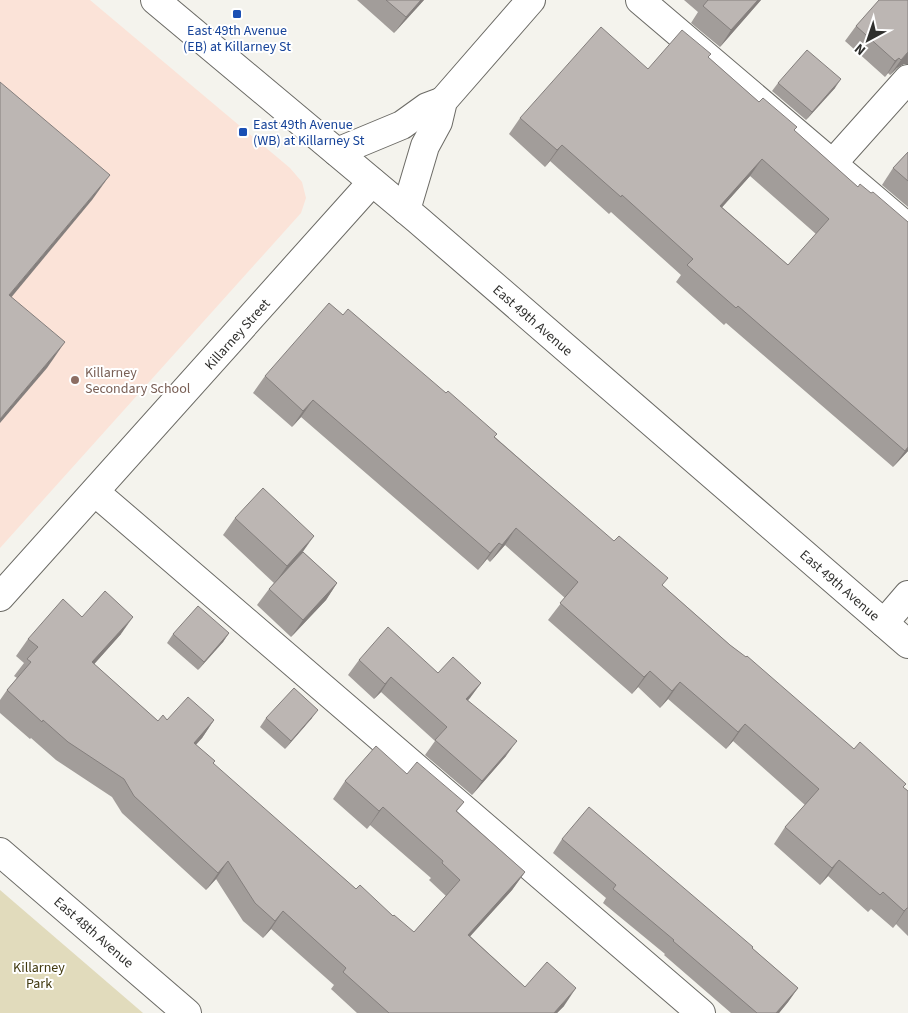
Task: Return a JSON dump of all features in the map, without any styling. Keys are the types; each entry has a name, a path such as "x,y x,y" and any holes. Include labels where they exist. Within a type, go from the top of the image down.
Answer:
{"street":[{"name":"East 49th Avenue","path":"155,0 406,210 908,644"},
{"path":"406,210 425,146 438,122 443,101 531,0"},
{"path":"640,0 908,228"},
{"path":"833,163 908,79"},
{"path":"337,152 402,125 427,107 443,101"},
{"name":"Killarney Street","path":"0,597 372,182"},
{"path":"95,492 701,1013"},
{"path":"884,623 908,595"},
{"name":"East 48th Avenue","path":"0,852 187,1013"}],"shaded area":[{"name":"Killarney Secondary School","path":"0,0 90,0 290,168 302,182 306,198 301,213 0,548"}],"green space":[{"name":"Killarney Park","path":"0,890 143,1013 0,1013"}],"building":[{"path":"386,0 421,0 406,17"},
{"path":"708,0 758,0 731,30 703,6"},
{"path":"879,0 908,0 908,52 901,60 899,58 895,61 856,26"},
{"path":"601,27 648,69 682,30 711,54 708,57 759,102 763,98 797,127 794,130 858,187 860,184 871,193 873,192 908,222 908,447 905,451 738,306 736,308 687,265 693,259 622,195 621,197 562,145 557,150 520,118","holes":["762,159 829,219 788,265 720,206"]},
{"path":"807,50 841,79 812,112 778,83"},
{"path":"0,82 110,175 9,295 65,342 0,419"},
{"path":"908,152 908,181 893,168"},
{"path":"329,303 343,315 348,309 446,393 448,391 497,434 494,437 614,541 619,536 668,578 662,585 730,645 747,656 854,749 860,742 906,784 903,787 908,791 908,908 904,911 883,892 880,895 839,860 832,868 785,827 819,789 745,724 738,732 680,682 672,691 650,671 644,677 560,603 578,582 516,528 502,545 499,543 490,553 313,400 303,411 265,376"},
{"path":"263,488 314,536 287,566 235,518"},
{"path":"303,552 337,583 303,620 269,589"},
{"path":"105,591 133,617 92,662 158,721 163,715 167,720 188,697 214,720 194,743 215,761 213,763 356,889 360,885 393,916 414,932 460,880 442,863 443,861 383,807 379,811 345,781 376,746 407,774 417,762 464,802 456,811 525,872 468,935 525,987 547,962 576,988 554,1013 389,1013 343,972 346,968 283,911 275,921 255,903 228,861 218,873 134,796 124,779 68,742 43,720 42,722 7,690 31,662 27,659 38,647 28,639 63,599 82,617"},
{"path":"198,606 229,633 204,662 173,634"},
{"path":"388,627 438,673 453,657 481,683 466,699 517,741 482,781 435,740 447,727 391,677 385,684 359,660"},
{"path":"294,688 318,710 291,741 266,718"},
{"path":"589,807 753,947 798,988 776,1013 757,1013 613,889 616,885 562,839"}],"place":[{"name":"East 49th Avenue (EB) at Killarney St","path":"237,14"},
{"name":"East 49th Avenue (WB) at Killarney St","path":"243,132"},
{"name":"Killarney Secondary School","path":"75,380"}]}
